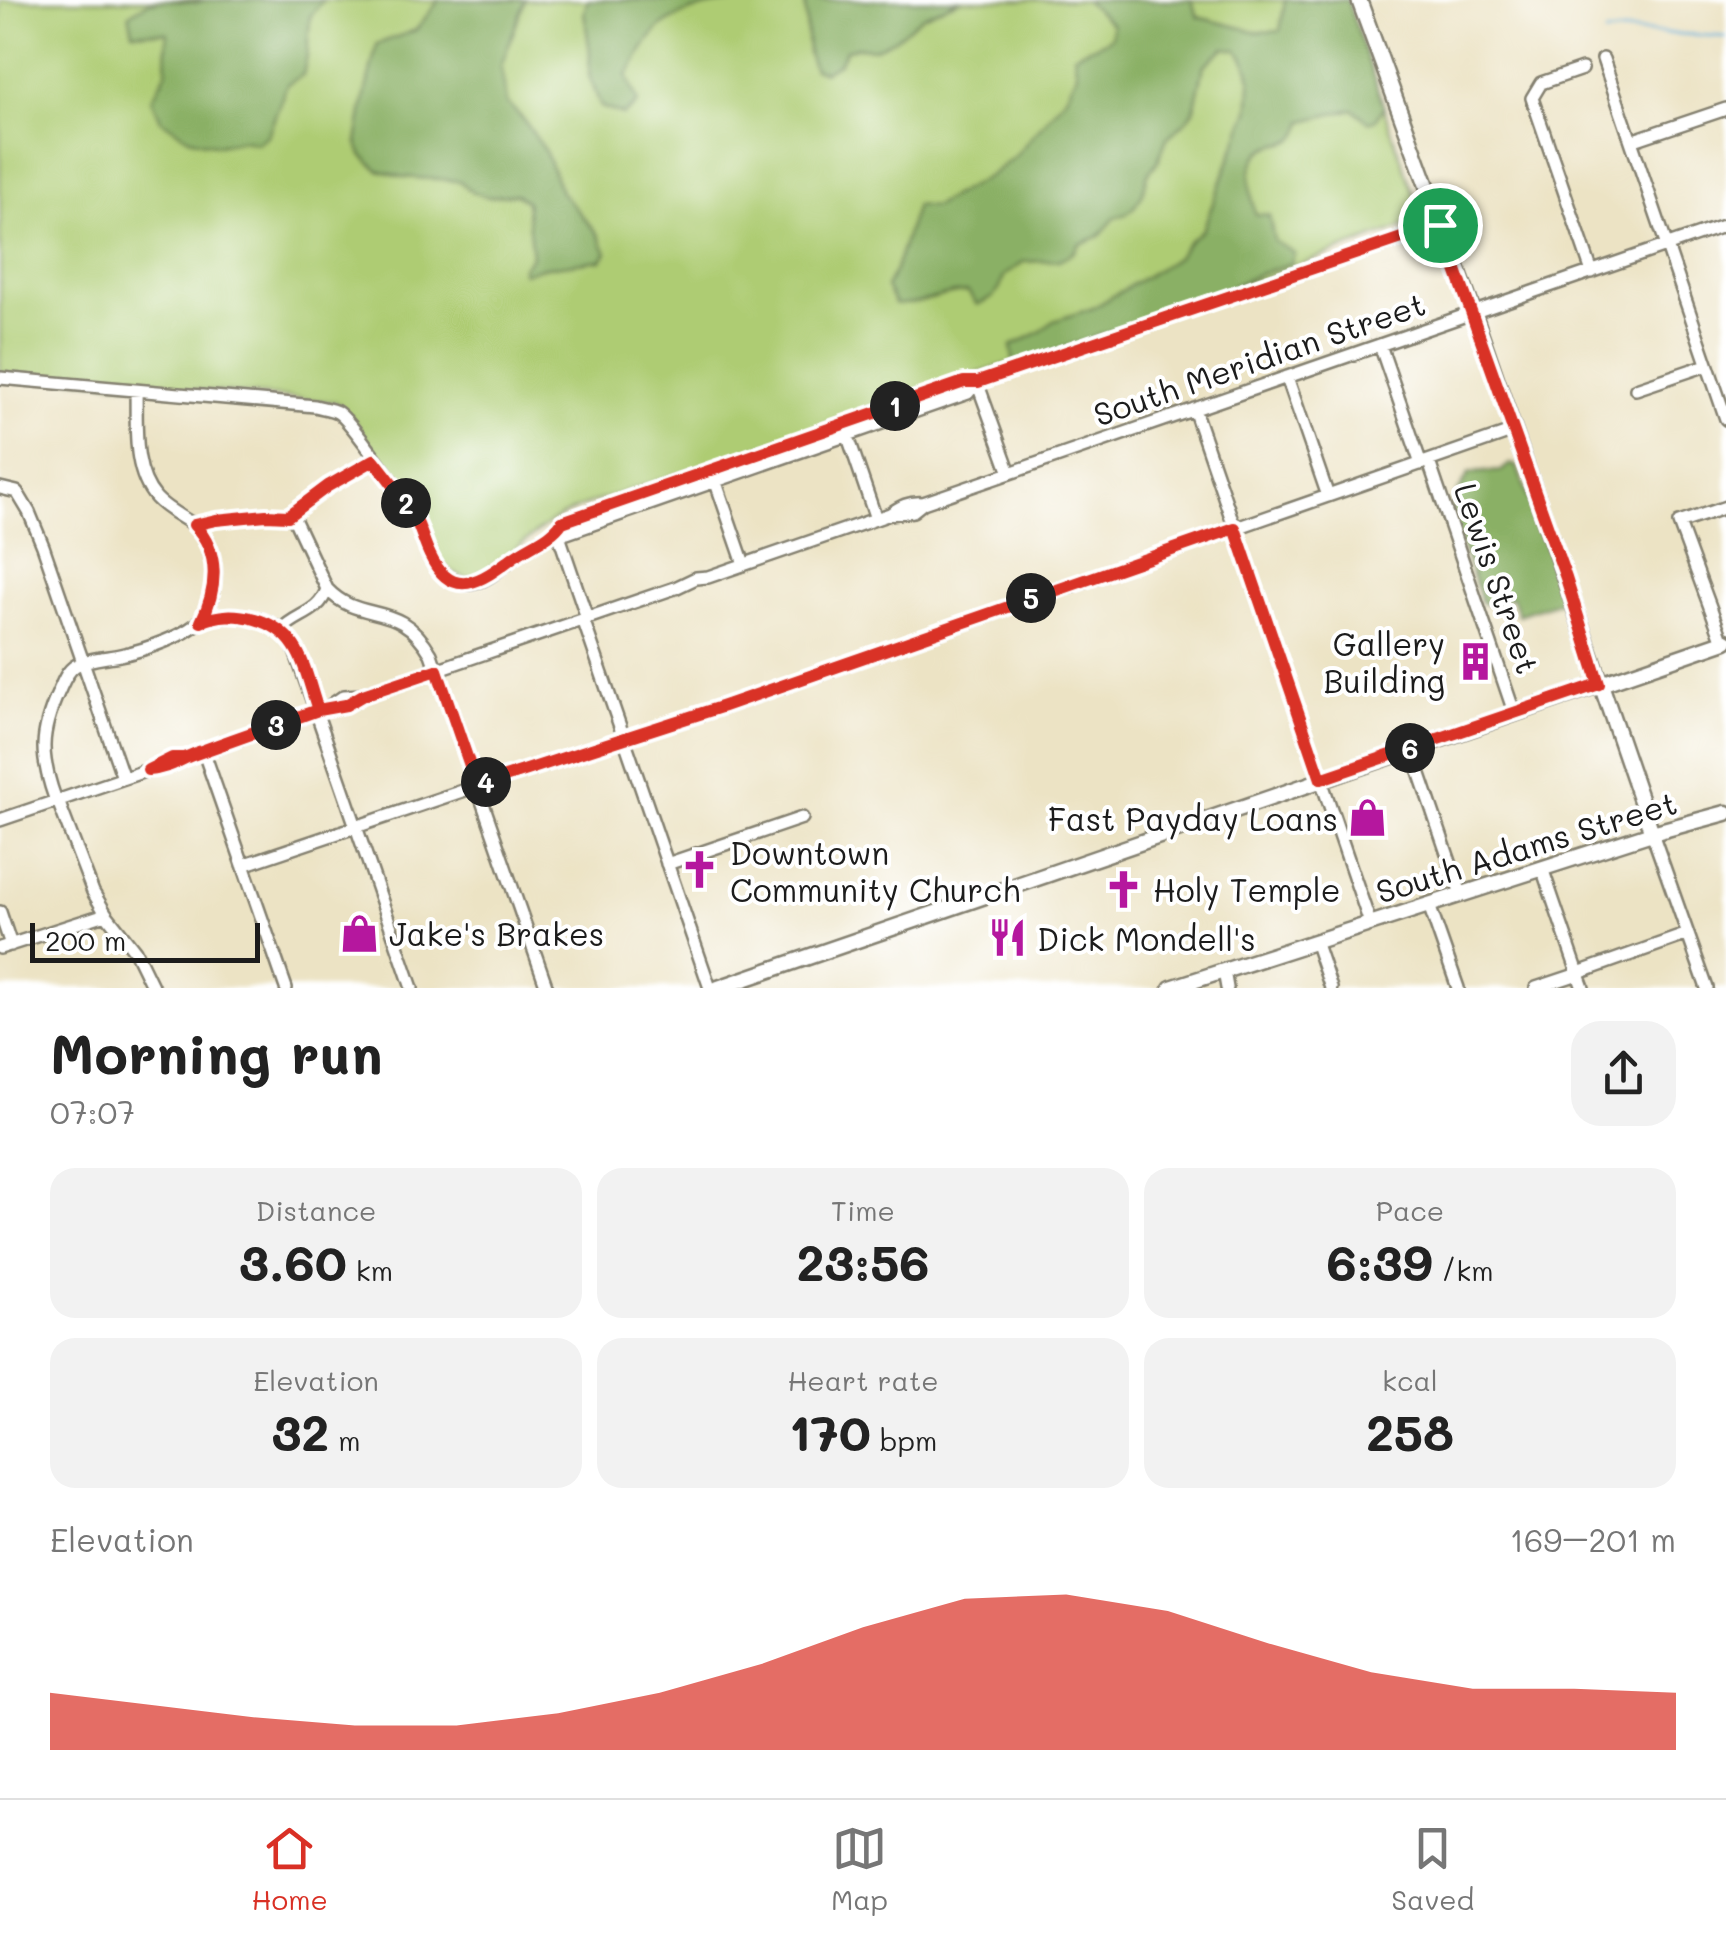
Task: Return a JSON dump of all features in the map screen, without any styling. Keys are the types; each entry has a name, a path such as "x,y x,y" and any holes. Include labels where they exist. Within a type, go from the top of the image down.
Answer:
{"main road":[{"path":"1359,0 1474,314 1652,833"},
{"path":"720,988 1725,641"},
{"name":"South Adams Street","path":"1171,988 1652,833 1726,813"}],"street":[{"path":"1602,59 1726,419"},
{"path":"1582,69 1541,83 1532,98 1592,272"},
{"path":"1631,142 1726,110"},
{"path":"0,378 332,410 349,423 414,517 435,564 461,583 473,583 490,576 531,544 557,530 562,522 968,392 978,382 1440,225"},
{"name":"South Meridian Street","path":"0,820 148,770 174,766 203,750 322,709 346,705 363,695 675,588 698,585 708,577 890,514 913,511 923,503 1726,225"},
{"name":"Lewis Street","path":"1380,345 1514,712"},
{"path":"1636,389 1708,365"},
{"path":"1287,377 1328,496"},
{"path":"978,382 1010,474"},
{"path":"136,391 137,440 146,483 158,500 202,534 214,562 209,605 201,622"},
{"path":"1194,409 1370,924"},
{"path":"846,429 876,519"},
{"path":"243,866 724,706 1514,432"},
{"path":"288,516 328,486 374,460"},
{"path":"714,475 744,564"},
{"path":"0,488 17,492 30,512 123,778"},
{"path":"1725,641 1679,523 1726,507"},
{"path":"194,525 266,515 288,516 295,521 327,590 347,604 408,625 423,641 437,670 546,988"},
{"path":"557,530 623,738 710,988"},
{"path":"282,630 288,622 319,606 327,590"},
{"path":"152,988 135,951 94,892 44,764 44,732 70,668 153,646 219,615 265,622 282,630 296,650 322,709 412,988"},
{"path":"1411,748 1461,894"},
{"path":"203,750 286,988"},
{"path":"667,864 802,818"},
{"path":"1652,833 1707,988"},
{"path":"1542,868 1579,976"},
{"path":"1428,905 1458,988"},
{"path":"0,912 6,946 106,914"},
{"path":"1536,988 1579,976 1688,934"},
{"path":"1315,941 1332,988"},
{"path":"1224,971 1227,988"}],"green space":[{"path":"0,0 1345,0 1423,220 1266,277 583,506 551,522 468,579 443,566 433,554 419,515 352,418 336,402 0,373"},
{"path":"323,0 310,17 303,75 287,84 268,135 257,143 243,140 218,145 189,138 161,120 152,99 166,73 167,33 133,32 129,14 149,2"},
{"path":"439,0 525,0 501,66 507,103 545,151 561,192 598,234 607,253 601,260 523,273 522,268 532,256 526,201 516,194 488,197 471,192 460,181 403,177 378,170 362,155 357,142 377,44 416,30"},
{"path":"588,0 756,0 697,10 658,29 627,76 638,103 623,115 601,107 589,75 584,12"},
{"path":"805,0 960,0 923,16 895,39 874,49 846,50 839,63 824,72 814,69 808,54"},
{"path":"1085,0 1191,0 1198,17 1258,32 1280,31 1285,0 1347,0 1384,107 1369,122 1353,109 1304,121 1291,141 1268,147 1256,158 1250,182 1255,214 1269,215 1274,241 1294,253 1292,263 1201,301 1014,365 1011,346 1053,321 1093,308 1176,258 1203,229 1249,110 1249,71 1237,50 1224,48 1204,66 1194,110 1167,138 1148,174 1142,196 1098,237 1079,244 1073,253 1059,260 1023,262 1004,276 992,298 977,305 968,292 895,304 886,287 916,205 933,207 1014,157 1067,95 1077,73 1074,55 1111,37 1112,25"},
{"path":"1510,464 1517,466 1566,599 1518,615 1512,597 1490,605 1482,603 1453,522 1452,503 1469,473 1501,471"}],"waterway":[{"path":"1605,34 1634,31 1726,37"}],"place":[{"name":"Gallery Building","path":"1475,661"},
{"name":"Fast Payday Loans","path":"1368,818"},
{"name":"Downtown Community Church","path":"700,870"},
{"name":"Holy Temple","path":"1123,889"},
{"name":"Jake's Brakes","path":"359,933"},
{"name":"Dick Mondell's","path":"1007,938"}],"route":[{"path":"1440,225 1061,356 978,382 964,382 562,522 557,530 531,544 490,576 473,583 461,583 439,570 404,500 374,460 328,486 288,516 266,515 194,525 210,547 214,562 214,583 201,622 219,615 247,617 282,630 296,650 318,710 184,758 172,758 148,770 174,766 184,758 203,750 318,710 346,705 363,695 437,670 477,786 724,706 1235,528 1321,779 1599,684 1566,578 1440,225"}]}
